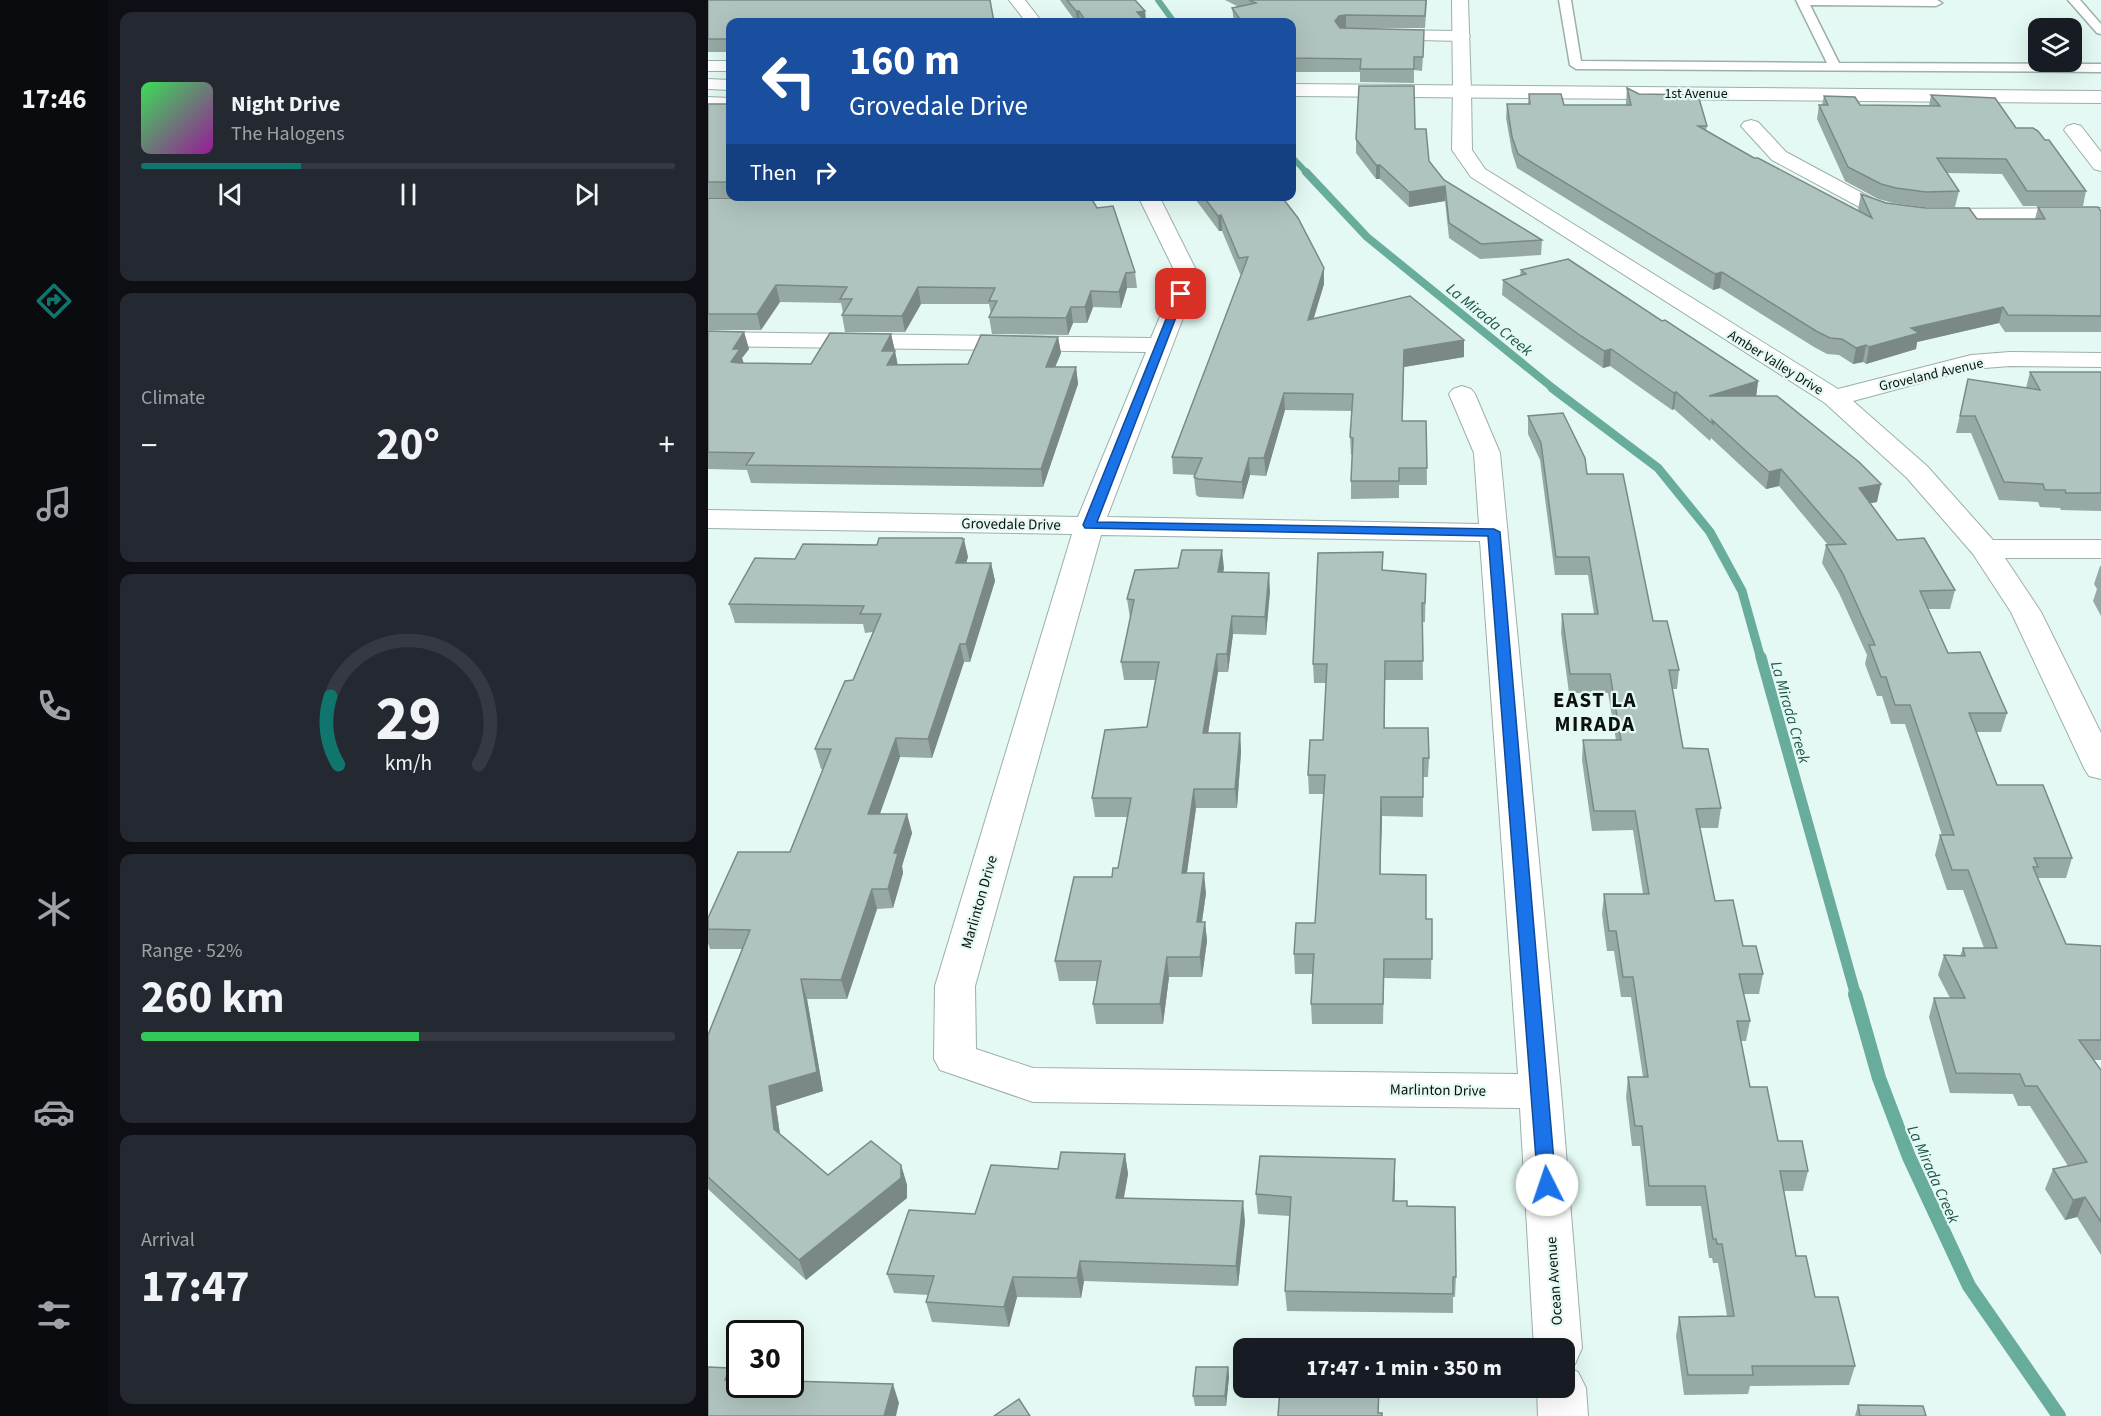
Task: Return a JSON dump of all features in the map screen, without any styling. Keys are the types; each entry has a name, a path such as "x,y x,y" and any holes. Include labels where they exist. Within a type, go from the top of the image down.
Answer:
{"street":[{"path":"1017,0 1031,18"},
{"name":"Amber Valley Drive","path":"1460,0 1462,150 1479,173 1834,398 1917,472 1985,549 2026,612 2101,768"},
{"path":"1369,35 1461,36"},
{"path":"708,66 726,66"},
{"path":"708,84 726,85"},
{"name":"1st Avenue","path":"1296,90 2101,97"},
{"path":"708,103 726,103"},
{"path":"1751,126 1779,156 1870,204 1892,212 1923,215 2101,214"},
{"path":"2074,130 2101,165"},
{"name":"Marlinton Drive","path":"1150,201 1188,276 1089,525 955,986 955,1059 1033,1084 1540,1091"},
{"path":"708,339 1159,345"},
{"name":"Groveland Avenue","path":"1834,398 1971,362 2010,359 2101,360"},
{"name":"Ocean Avenue","path":"1462,394 1487,453 1540,1091 1557,1338"},
{"name":"Grovedale Drive","path":"708,519 1494,532"},
{"path":"1985,549 2101,549"},
{"path":"1562,1398 1563,1416"}],"lane":[{"path":"1565,0 1576,65 2101,68"},
{"path":"2074,0 2101,31"},
{"path":"1836,68 1803,1 1935,1"}],"building":[{"path":"708,0 990,0 993,18 726,18 726,39 708,39"},
{"path":"1067,0 1135,0 1145,11 1137,12 1142,18 1083,18 1079,11 1076,11"},
{"path":"1249,0 1426,0 1425,16 1346,15 1339,16 1335,21 1340,28 1424,30 1423,57 1414,57 1414,69 1360,69 1361,59 1296,58 1296,18 1239,18 1232,8 1256,3"},
{"path":"1359,86 1414,86 1415,129 1426,129 1429,161 1444,180 1542,240 1481,244 1449,223 1445,186 1409,192 1380,165 1376,165 1356,139"},
{"path":"1627,88 1639,94 1698,95 1707,126 1698,126 1754,158 1758,158 1872,218 1861,194 1886,203 1926,208 1969,208 1977,219 2045,219 2038,207 2098,207 2101,211 2101,316 2008,315 2003,307 1911,328 1919,333 1869,347 1866,345 1856,348 1842,339 1830,338 1722,272 1715,274 1518,154 1512,137 1507,104 1530,104 1529,94 1561,94 1564,105 1631,105"},
{"path":"1931,95 1995,98 2016,128 2033,128 2045,140 2049,140 2086,191 2027,191 2006,159 1937,158 1959,191 1926,192 1881,184 1848,167 1819,105 1828,105 1824,96 1855,97 1860,105 1940,106"},
{"path":"708,104 726,104 726,182 708,182"},
{"path":"708,198 726,198 726,201 1093,201 1097,208 1113,206 1135,272 1126,273 1119,292 1091,291 1085,307 1071,307 1066,318 989,317 997,301 989,301 995,288 918,287 902,316 842,315 852,299 840,299 847,287 776,285 757,314 708,314"},
{"path":"1207,201 1285,201 1298,218 1324,268 1308,320 1410,296 1464,340 1404,350 1402,421 1426,421 1427,468 1399,468 1399,481 1351,481 1353,438 1350,437 1353,394 1284,393 1264,458 1249,458 1242,482 1198,479 1194,477 1202,458 1172,457 1248,257 1239,258 1221,215 1218,216"},
{"path":"1568,259 1758,381 1709,396 1777,396 1859,462 1881,484 1859,488 1897,540 1924,538 1955,590 1920,591 1948,653 1980,652 2007,713 1969,713 1997,785 2043,785 2072,858 2034,858 2038,867 2033,867 2066,944 2101,946 2101,1040 2079,1040 2101,1070 2101,1222 2085,1197 2073,1200 2053,1169 2087,1162 2037,1086 2025,1086 2020,1074 1956,1073 1934,998 1965,998 1944,955 1965,956 1963,948 1997,948 1968,870 1952,870 1940,835 1954,835 1910,705 1895,705 1886,677 1881,677 1869,645 1875,645 1843,574 1826,545 1846,544 1781,469 1769,472 1712,420 1713,424 1676,392 1674,393 1611,349 1604,351 1503,280 1526,274 1521,270"},
{"path":"708,331 744,332 733,349 740,349 731,362 740,363 811,364 830,333 891,334 882,351 895,351 887,365 968,364 981,335 1058,337 1046,367 1076,367 1041,469 746,465 754,453 708,452"},
{"path":"2030,372 2101,372 2101,493 2066,493 2065,490 2045,490 2043,484 2004,482 1975,416 1960,416 1968,379 2040,390"},
{"path":"1563,413 1585,458 1587,474 1623,474 1653,621 1667,621 1679,670 1669,670 1683,748 1708,749 1721,808 1696,809 1715,901 1733,900 1743,946 1756,946 1763,974 1739,974 1750,1021 1737,1021 1750,1087 1767,1087 1778,1141 1802,1141 1808,1171 1780,1171 1796,1256 1806,1256 1815,1297 1838,1297 1855,1366 1752,1366 1753,1375 1688,1375 1679,1317 1734,1316 1722,1244 1717,1244 1716,1239 1713,1239 1705,1186 1649,1186 1642,1126 1635,1126 1628,1077 1648,1077 1633,977 1623,977 1616,931 1609,931 1604,894 1649,894 1635,811 1594,811 1583,740 1621,740 1610,674 1570,674 1562,614 1598,614 1589,557 1556,557 1541,443 1528,416"},
{"path":"879,538 962,538 964,539 956,563 991,563 966,644 960,644 928,739 896,738 868,814 907,814 894,853 898,853 888,889 872,889 841,980 801,979 817,1072 769,1086 774,1129 828,1175 871,1141 901,1165 901,1178 799,1260 708,1177 708,1035 750,930 708,929 708,918 738,852 790,852 831,749 815,749 845,681 853,680 881,614 860,614 864,606 729,604 755,558 795,559 803,544 877,545"},
{"path":"1182,550 1222,550 1218,572 1269,573 1265,617 1232,616 1227,654 1217,654 1203,733 1240,733 1235,789 1194,789 1182,873 1204,873 1197,922 1205,922 1200,957 1167,957 1160,1004 1093,1004 1101,961 1055,961 1074,877 1112,877 1113,868 1118,868 1131,798 1092,798 1105,730 1147,727 1159,662 1121,662 1134,600 1127,599 1135,570 1178,568"},
{"path":"1383,552 1382,570 1426,574 1425,603 1422,603 1423,661 1385,661 1384,728 1428,728 1429,758 1423,758 1423,797 1381,797 1380,874 1426,875 1426,919 1432,919 1432,959 1384,959 1383,1004 1311,1004 1314,954 1294,954 1296,923 1315,923 1325,775 1308,775 1310,740 1323,740 1327,664 1313,664 1318,553"},
{"path":"1061,1152 1125,1154 1116,1198 1243,1201 1236,1266 1080,1261 1077,1278 1013,1277 1004,1307 926,1302 934,1276 887,1274 909,1210 975,1214 991,1165 1058,1169"},
{"path":"1260,1156 1395,1159 1393,1201 1407,1201 1407,1206 1455,1207 1456,1277 1453,1277 1453,1294 1285,1291 1291,1197 1256,1194"},
{"path":"708,1367 726,1368 726,1398 804,1398 804,1381 893,1384 884,1416 708,1416"},
{"path":"1196,1367 1228,1367 1225,1396 1193,1396"},
{"path":"1279,1398 1379,1398 1378,1413 1382,1413 1382,1416 1278,1416"},
{"path":"1019,1399 1030,1416 994,1416"},
{"path":"1858,1405 1923,1406 1926,1416 1860,1416"}],"waterway":[{"name":"La Mirada Creek","path":"1158,0 1171,18"},
{"name":"La Mirada Creek","path":"1296,161 1307,173"},
{"name":"La Mirada Creek","path":"1306,172 1367,237 1554,389"},
{"name":"La Mirada Creek","path":"1552,388 1658,468 1710,532 1742,591 1761,659"},
{"name":"La Mirada Creek","path":"1761,657 1856,996"},
{"name":"La Mirada Creek","path":"1855,994 1879,1078 1909,1157 1969,1286 2059,1416"}],"district":[{"name":"EAST LA MIRADA","path":"1595,712"}],"route":[{"path":"1181,294 1089,525 1494,532 1547,1185"}]}
